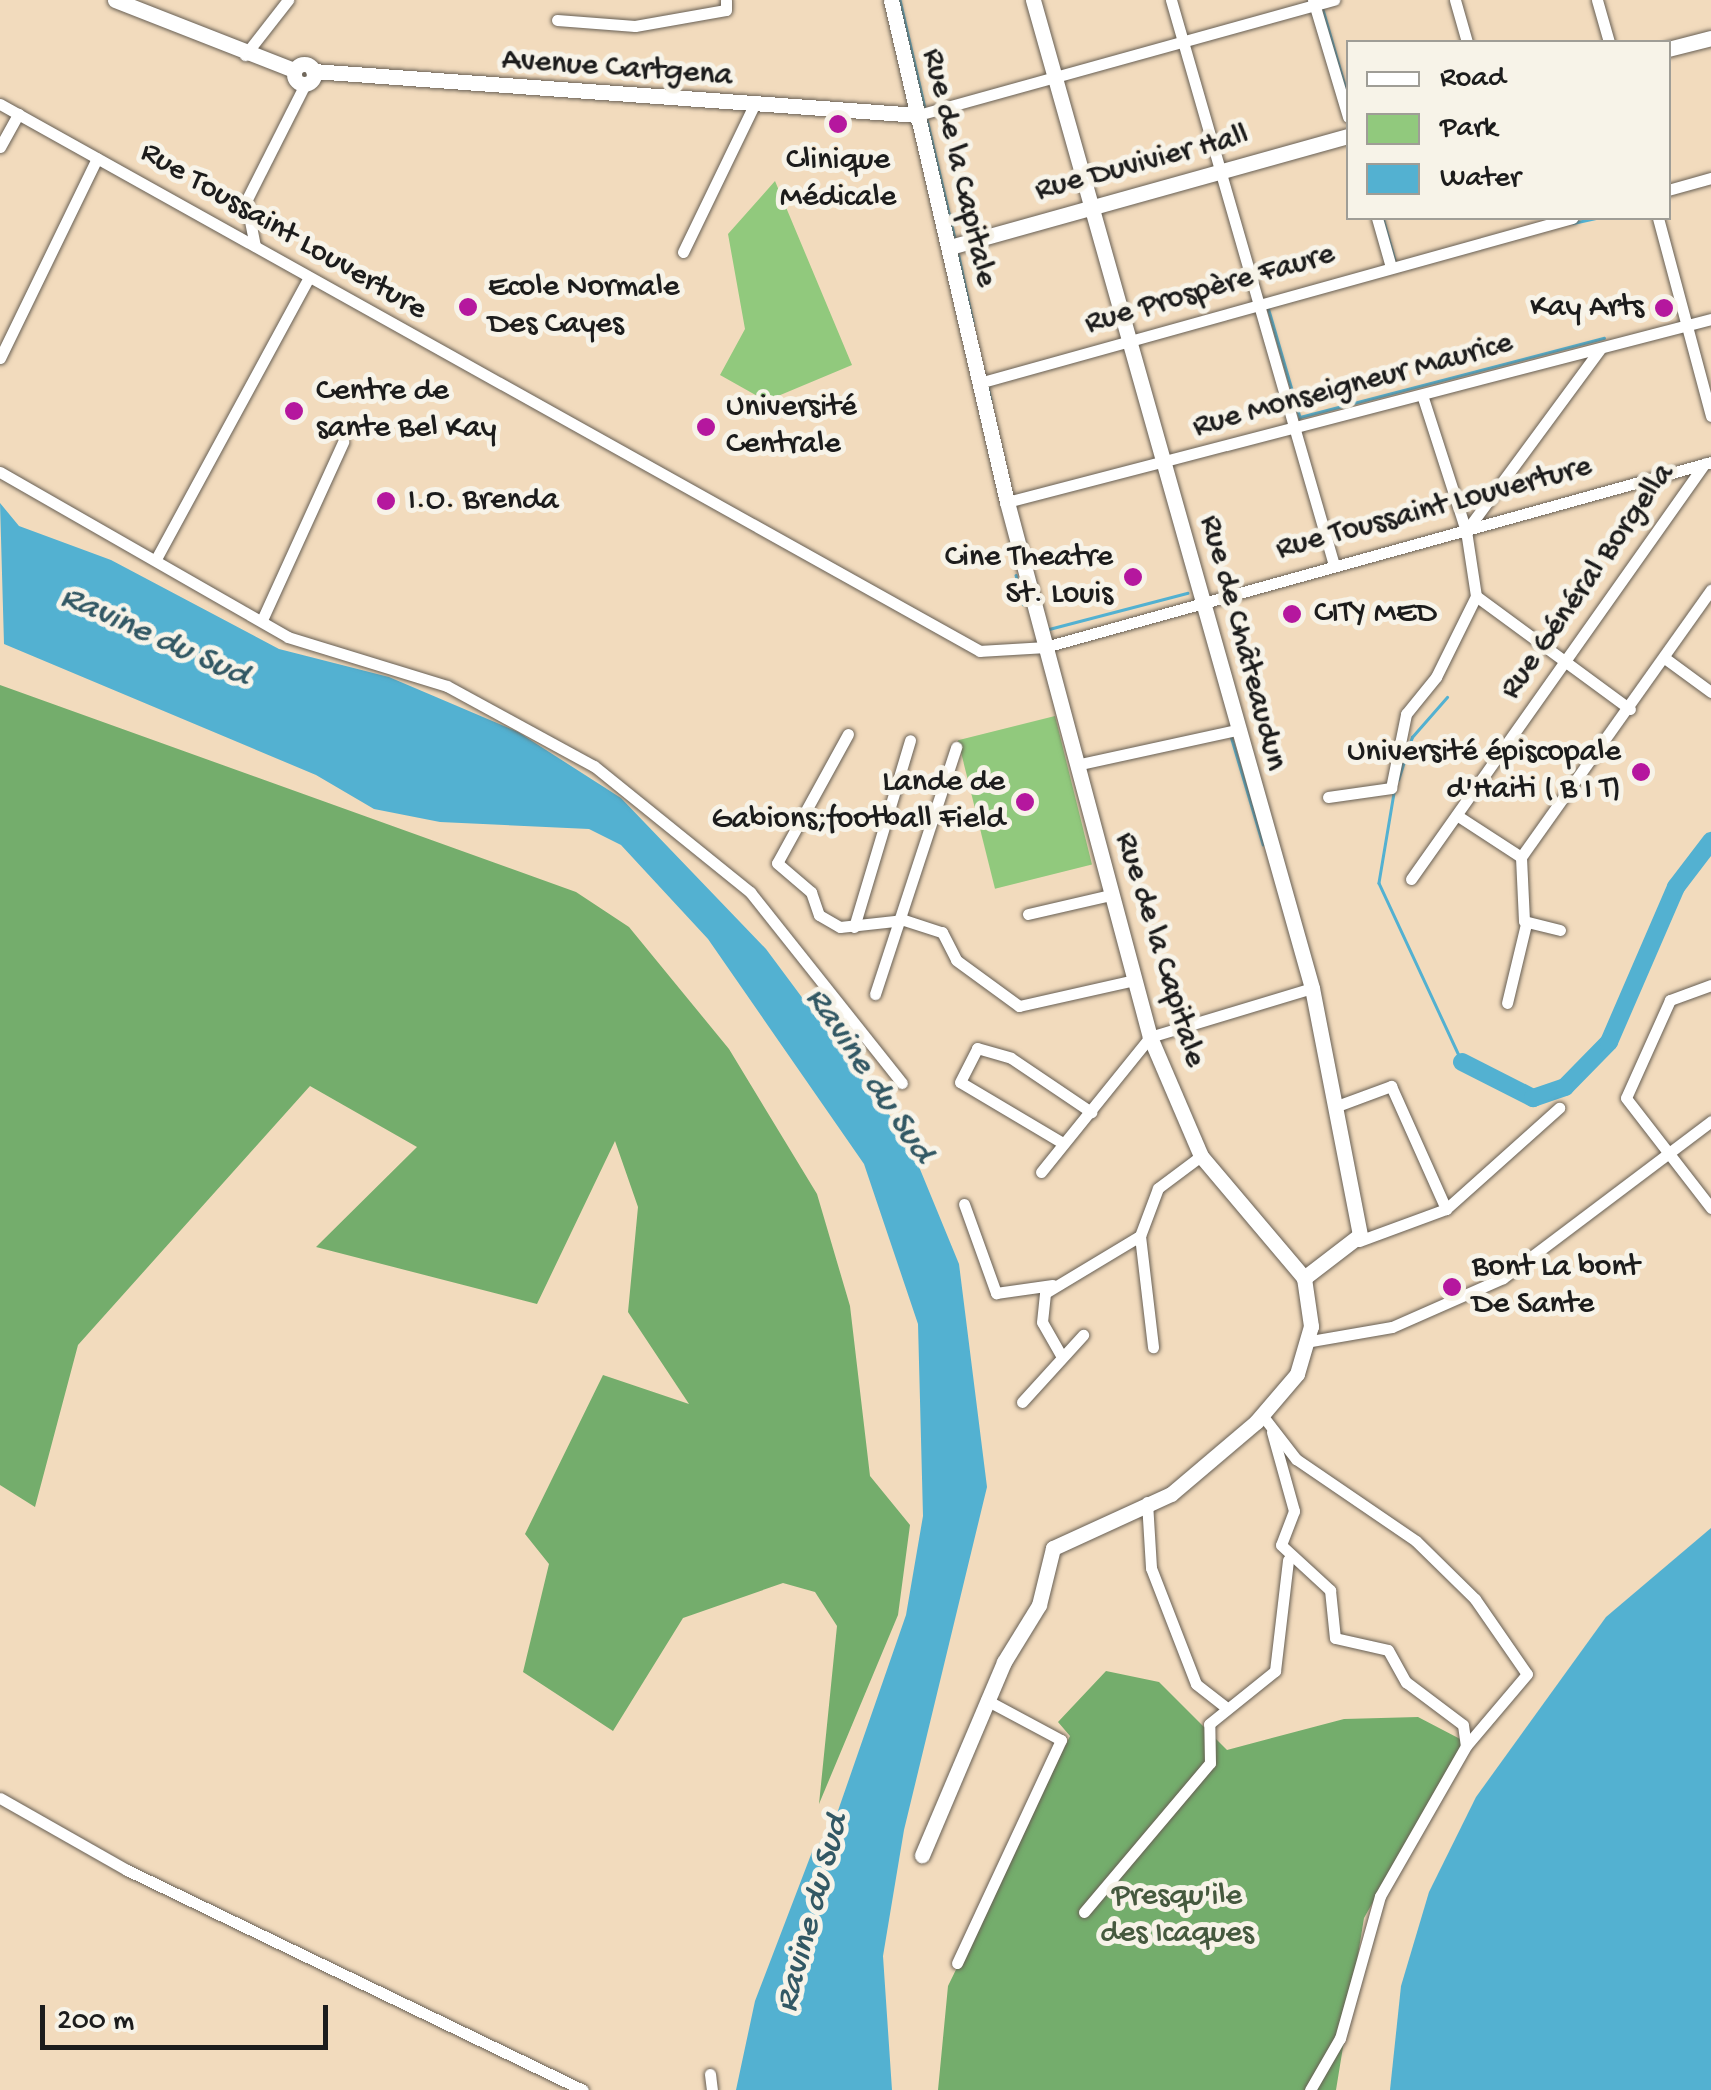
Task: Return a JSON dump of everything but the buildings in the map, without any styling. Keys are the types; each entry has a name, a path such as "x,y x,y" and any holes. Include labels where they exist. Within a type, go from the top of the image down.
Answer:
{"street":[{"path":"114,0 246,55 288,0"},
{"path":"556,20 635,26 726,10 726,0"},
{"name":"Rue de la Capitale","path":"891,0 1007,502 1150,1037 1201,1156 1304,1278"},
{"name":"Rue de Châteaudun","path":"1032,0 1058,78 1312,988 1337,1106 1359,1241"},
{"path":"1171,0 1334,564"},
{"path":"918,115 1334,0"},
{"path":"1455,0 1466,40"},
{"path":"1597,0 1608,40"},
{"path":"1314,3 1346,110"},
{"path":"1671,48 1711,38"},
{"name":"Avenue Cartgena","path":"246,55 309,78 918,115"},
{"path":"255,246 246,201 309,78"},
{"name":"Rue Toussaint Louverture","path":"0,104 952,639 980,651 1045,648 1204,600 1708,462"},
{"path":"682,252 754,105"},
{"path":"0,148 18,114"},
{"name":"Rue Duvivier Hall","path":"950,247 1346,137"},
{"path":"0,358 97,158"},
{"path":"1671,189 1711,178"},
{"path":"1378,220 1391,267"},
{"path":"1517,220 1520,231"},
{"name":"Rue Prospère Faure","path":"979,384 1564,220"},
{"path":"1659,220 1711,416"},
{"path":"156,559 308,279"},
{"name":"Rue Monseigneur Maurice","path":"1007,502 1164,465 1711,318"},
{"path":"1466,531 1600,348"},
{"path":"1328,796 1390,788 1406,714 1436,677 1476,596 1466,531 1422,395"},
{"path":"262,620 344,442"},
{"name":"Rue Général Borgella","path":"1411,879 1708,462"},
{"path":"0,472 308,647 468,695 608,776 750,892 902,1082"},
{"path":"1507,1003 1526,924 1521,857 1666,659 1711,590"},
{"path":"1476,596 1630,709"},
{"path":"1666,659 1711,692"},
{"path":"1076,765 1237,730"},
{"path":"848,734 777,863 811,892 819,915 854,927 897,926 942,932 956,960 1019,1006 1134,980"},
{"path":"854,927 910,740"},
{"path":"874,994 956,747"},
{"path":"1458,816 1521,857"},
{"path":"1028,914 1110,895"},
{"path":"1526,924 1560,930"},
{"path":"1711,984 1670,1000 1626,1098 1675,1153 1711,1208"},
{"path":"1042,1172 1062,1142 1150,1037 1312,988"},
{"path":"1062,1142 960,1082 977,1048 1011,1058 1090,1112"},
{"path":"1337,1106 1391,1086 1446,1209"},
{"path":"922,1855 986,1700 1039,1605 1053,1548 1171,1494 1262,1415 1311,1341 1304,1278 1359,1241 1446,1209 1559,1108"},
{"path":"1311,1341 1392,1326 1502,1278 1675,1153 1711,1121"},
{"path":"1154,1347 1140,1236 1158,1188 1201,1156"},
{"path":"964,1204 996,1293 1052,1285 1140,1236"},
{"path":"1052,1285 1042,1322 1062,1358"},
{"path":"1022,1402 1083,1335"},
{"path":"1084,1912 1210,1762 1207,1728 1224,1706 1275,1671 1288,1560 1280,1539 1294,1504 1272,1432 1262,1415"},
{"path":"1272,1432 1364,1512 1416,1542 1512,1646 1527,1674 1466,1746 1380,1896 1340,2038 1310,2090"},
{"path":"1147,1502 1151,1568 1196,1684 1224,1706"},
{"path":"1288,1560 1330,1590 1336,1638 1388,1650 1406,1682 1464,1725 1466,1746"},
{"path":"957,1963 1061,1740 986,1700"},
{"path":"0,1798 128,1870 583,2090"},
{"path":"710,2074 712,2090"}],"green space":[{"path":"775,181 852,365 766,401 720,375 745,329 728,234"},
{"path":"0,685 576,892 629,927 729,1049 817,1194 850,1306 870,1476 910,1525 898,1615 819,1804 837,1626 815,1592 783,1583 683,1618 613,1731 523,1672 549,1564 525,1534 603,1375 689,1404 628,1312 638,1207 615,1141 537,1304 316,1247 417,1147 310,1086 78,1345 35,1507 0,1485"},
{"name":"Lande de Gabions;football Field","path":"1055,716 1092,864 995,889 958,740"},
{"name":"Presqu'ile des Icaques","path":"1106,1671 1159,1682 1227,1750 1344,1719 1418,1717 1464,1741 1364,1918 1336,2090 938,2090 948,1986 1070,1736 1058,1722"}],"water":[{"name":"Ravine du Sud","path":"0,503 19,526 111,560 279,649 389,677 518,732 621,798 766,949 908,1140 959,1264 987,1487 904,1830 883,1956 892,2090 736,2090 755,2001 812,1852 832,1828 906,1615 923,1516 918,1324 864,1164 708,939 621,845 589,829 440,822 374,809 316,775 4,644"},
{"path":"1711,1528 1711,2090 1390,2090 1401,1986 1429,1892 1476,1797 1606,1617"}],"waterway":[{"path":"900,0 925,108"},
{"path":"1322,6 1346,89"},
{"path":"926,115 955,239"},
{"path":"1384,220 1396,264"},
{"path":"1573,223 1587,220"},
{"path":"958,252 973,322"},
{"path":"1268,307 1300,417 1604,338"},
{"path":"987,383 991,400"},
{"path":"1016,575 1023,604"},
{"path":"1049,629 1187,593"},
{"path":"1398,780 1412,737 1447,697"},
{"path":"1231,736 1263,844"},
{"path":"1394,793 1379,883 1462,1062"},
{"path":"1462,1062 1533,1098 1565,1087 1609,1042 1676,887 1711,841"}],"place":[{"name":"Clinique Médicale","path":"838,124"},
{"name":"Ecole Normale Des Cayes","path":"468,307"},
{"name":"Kay Arts","path":"1664,308"},
{"name":"Centre de sante Bel Kay","path":"294,411"},
{"name":"Université Centrale","path":"706,427"},
{"name":"I.O. Brenda","path":"386,501"},
{"name":"Cine Theatre St. Louis","path":"1133,577"},
{"name":"CITY MED","path":"1292,614"},
{"name":"Université épiscopale d'Haiti ( B I T)","path":"1641,772"},
{"name":"Lande de Gabions;football Field","path":"1025,802"},
{"name":"Bont La bont De Sante","path":"1452,1287"}]}
